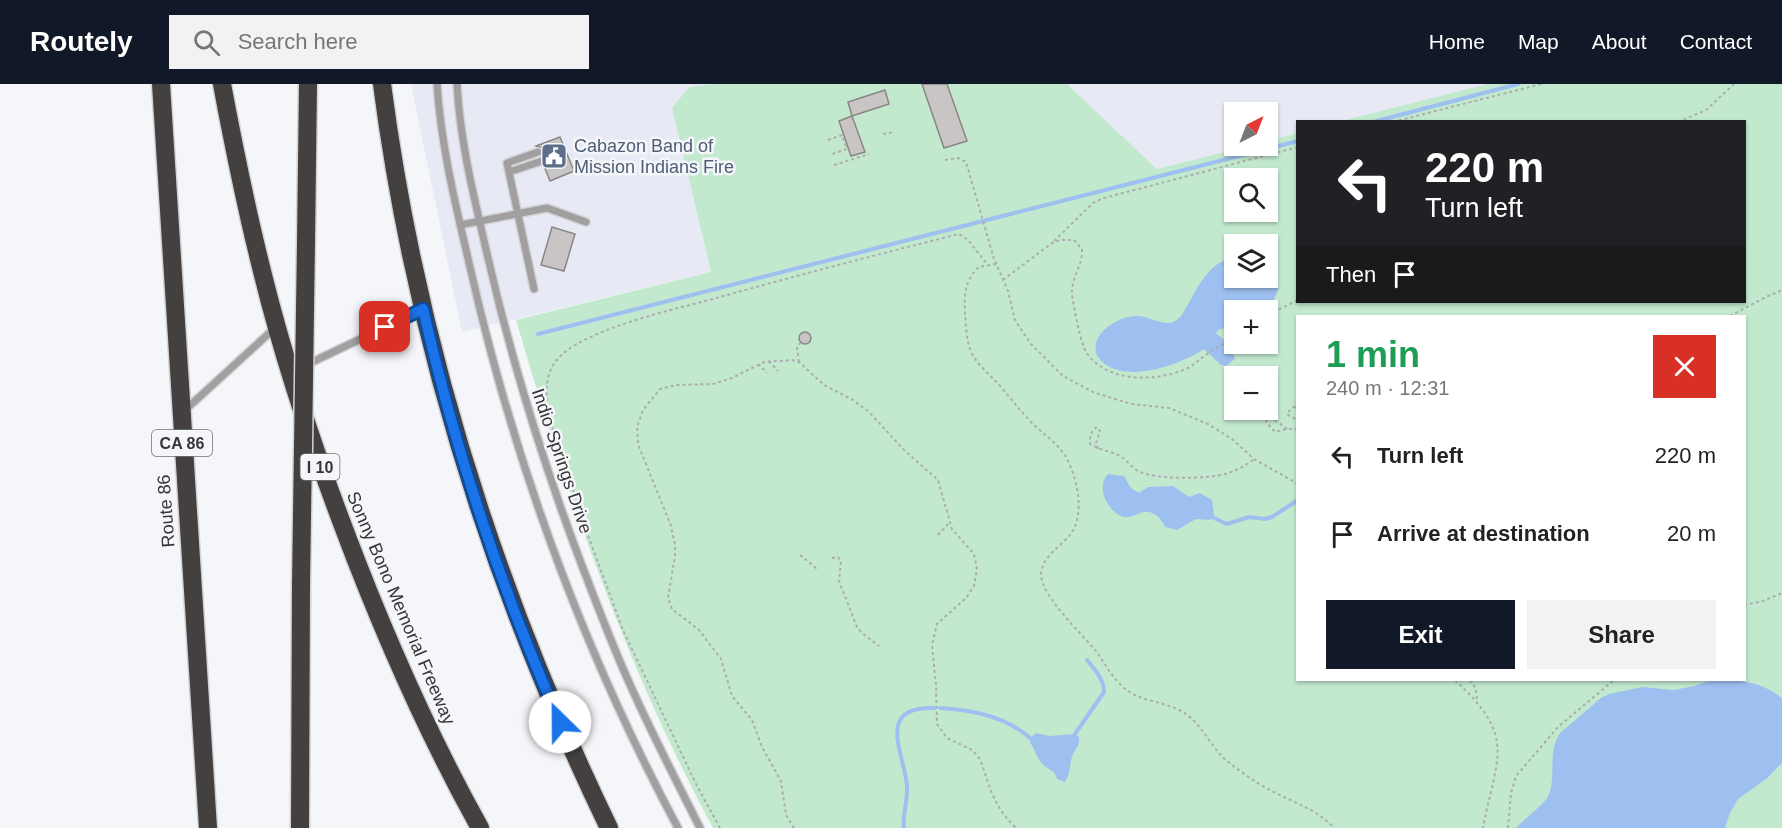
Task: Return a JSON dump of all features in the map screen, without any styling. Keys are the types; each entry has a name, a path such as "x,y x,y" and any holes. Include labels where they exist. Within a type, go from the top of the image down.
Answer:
{"highway":[{"name":"Route 86","path":"161,84 180,415 208,828"},
{"name":"Sonny Bono Memorial Freeway","path":"222,84 248,214 277,326 317,458 390,645 433,739 480,828"},
{"path":"300,828 308,84"},
{"path":"381,84 405,225 423,309 436,366 477,506 520,626 551,703 609,828"}],"lane":[{"name":"Indio Springs Drive","path":"437,84 448,169 483,326 541,519 613,696 678,828"},
{"name":"Indio Springs Drive","path":"457,84 470,176 502,321 527,408 562,513 601,616 631,688 700,828"},
{"path":"534,289 507,163 538,152"},
{"path":"509,172 542,160"},
{"path":"460,225 547,208 586,222"},
{"path":"291,373 423,309"},
{"path":"180,415 277,326"}],"path":[{"path":"1401,120 1541,84"},
{"path":"1683,120 1706,110 1734,84"},
{"path":"883,134 894,132"},
{"path":"828,140 842,135 845,141 847,149 832,154"},
{"path":"1003,280 1052,243 1093,203 1104,198 1296,148"},
{"path":"834,165 868,154"},
{"path":"945,160 954,158 966,162 994,259 1015,320 1021,332 1063,376 1093,392 1131,404 1169,408 1188,415 1223,432 1254,459 1296,483"},
{"path":"720,828 643,674 608,591 548,414 546,394 548,375 555,361 569,348 631,321 959,234 968,240 987,264"},
{"path":"1052,243 1060,240 1074,240 1082,249 1082,262 1072,293 1082,345 1096,363 1122,376 1144,378 1187,368 1224,344"},
{"path":"996,264 979,267 967,284 964,294 969,347 983,369 1027,418 1062,450 1072,474 1078,499 1078,518 1075,527 1050,555 1042,570 1043,585 1122,687 1132,694 1173,707 1188,715 1226,760 1261,786 1316,812 1334,828"},
{"path":"1732,315 1782,290"},
{"path":"1278,310 1296,301"},
{"path":"799,362 797,348 800,343"},
{"path":"795,828 786,814 781,781 762,747 752,720 732,696 724,667 716,651 699,630 669,604 675,556 674,536 639,450 636,435 639,417 649,400 660,389 676,385 714,384 732,378 758,364 792,360 799,362 824,386 853,400 869,412 905,451 931,473 942,489 952,529 974,554 976,579 970,592 941,620 934,632 932,645 937,724 947,738 976,753 993,797 1016,828"},
{"path":"769,361 778,371"},
{"path":"758,364 767,373"},
{"path":"1294,406 1287,412 1296,419"},
{"path":"1287,429 1272,418 1266,422 1275,432 1296,429"},
{"path":"1098,449 1096,443 1100,431 1097,427 1090,437 1090,444 1098,449 1120,456 1139,472 1168,476 1223,475 1254,459"},
{"path":"938,535 950,522"},
{"path":"800,555 811,566 816,568 819,566"},
{"path":"832,558 838,557 841,561 839,581 857,627 879,646"},
{"path":"1746,605 1782,593"},
{"path":"1456,681 1477,701 1495,731 1498,753 1483,828"},
{"path":"1471,681 1476,689 1477,701"},
{"path":"1508,828 1511,793 1516,776 1558,728 1613,681"}],"shaded area":[{"path":"411,84 712,84 689,87 672,108 711,272 462,332"},
{"path":"1067,84 1487,84 1345,120 1296,120 1296,133 1278,138 1278,102 1224,102 1224,152 1157,169"}],"green space":[{"path":"712,84 1067,84 1157,169 1224,152 1224,156 1278,156 1278,138 1296,133 1296,303 1746,303 1746,120 1345,120 1487,84 1782,84 1782,828 713,828 653,705 601,579 556,451 516,320 711,272 672,108 689,87"}],"water":[{"path":"1224,261 1224,288 1279,288 1274,300 1224,300 1224,328 1216,333 1224,340 1224,354 1233,354 1235,359 1226,366 1221,365 1204,349 1166,366 1135,372 1120,371 1108,366 1098,357 1097,341 1111,324 1134,316 1166,323 1175,321 1181,316 1202,280 1215,266"},
{"path":"1108,474 1124,476 1131,488 1139,493 1148,487 1173,486 1189,497 1200,493 1212,500 1214,515 1210,520 1196,519 1177,530 1165,527 1158,517 1148,512 1131,517 1118,515 1108,505 1103,492 1104,479"},
{"path":"1708,681 1748,682 1765,688 1782,698 1782,763 1766,779 1738,799 1725,828 1516,828 1547,798 1552,783 1554,749 1560,733 1601,698 1642,687 1674,690"},
{"path":"1036,733 1049,736 1075,734 1079,737 1065,782 1057,779 1039,759 1030,743 1030,738"}],"building":[{"path":"922,84 947,84 967,141 944,148"},
{"path":"885,90 889,104 852,116 848,102"},
{"path":"852,116 865,152 851,156 839,121"},
{"name":"Cabazon Band of Mission Indians Fire","path":"560,137 574,171 550,181 544,166 547,159 542,155 542,148 536,146"},
{"path":"552,227 575,234 564,271 541,265"},
{"path":"807,332 811,338 807,344 803,344 799,336"}],"waterway":[{"path":"1381,120 1518,84"},
{"path":"538,334 1296,142"},
{"path":"1212,517 1227,524 1249,517 1265,519 1296,501"},
{"path":"1075,734 1104,692 1101,679 1087,660"},
{"path":"904,828 907,786 897,734 899,723 904,715 916,709 934,708"},
{"path":"940,708 964,710 999,719 1030,738"}],"place":[{"name":"Cabazon Band of Mission Indians Fire","path":"554,156"}],"route":[{"path":"385,327 423,309 436,366 477,506 520,626 560,722"}]}
